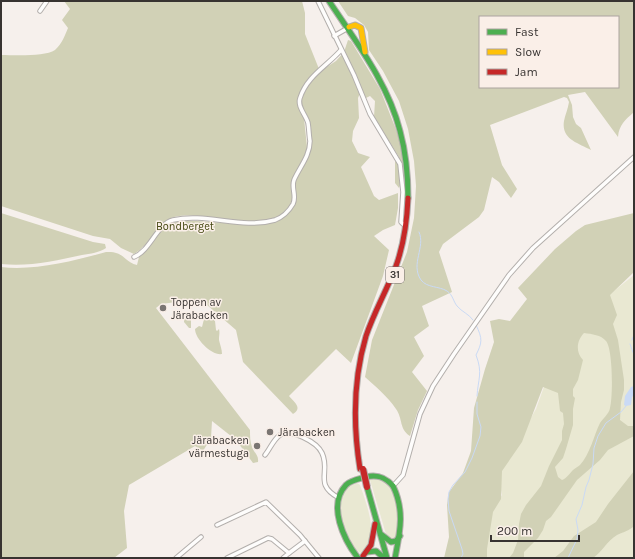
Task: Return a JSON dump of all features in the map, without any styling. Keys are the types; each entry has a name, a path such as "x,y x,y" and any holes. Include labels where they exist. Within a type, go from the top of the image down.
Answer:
{"main road":[{"name":"31","path":"329,1 348,28"},
{"name":"31","path":"332,1 381,83 391,104 400,130 408,178 406,224 399,255 368,331 359,366 354,412 356,441 361,469 388,558"},
{"name":"31","path":"348,28 355,25 361,28 365,52 392,98 400,120 409,154 411,193 409,226 403,250 399,264 368,339 361,370 358,394 361,469"},
{"path":"362,556 346,541 341,528 338,512 339,498 344,487 349,482 376,475 386,479 393,486 398,495 402,509 400,536 395,558"},
{"name":"31","path":"366,487 384,558"},
{"path":"362,556 372,541 375,524"},
{"path":"380,533 387,541 390,542 395,542 400,536"},
{"path":"362,556 376,551 384,558"}],"street":[{"path":"40,11 47,1"},
{"path":"318,1 354,75 370,114 400,164 403,192 402,222 403,224 406,224"},
{"path":"334,36 348,28"},
{"path":"134,257 140,254 163,226 171,220 193,218 255,224 276,219 286,214 293,203 293,182 306,156 310,144 308,124 300,104 300,97 312,78 341,50"},
{"path":"393,486 403,475 420,414 434,386 504,280 533,248 634,156"},
{"path":"265,455 277,438 284,433 294,434 312,442 320,448 323,456 324,480 326,488 339,498"},
{"path":"217,525 266,502 305,540 319,558"},
{"path":"176,558 201,537"},
{"path":"227,558 268,538 272,539 289,553"},
{"path":"283,558 305,540"}],"green space":[{"path":"64,1 302,1 305,13 305,34 319,69 312,75 298,97 298,106 304,118 307,147 291,184 293,201 284,213 271,220 256,222 188,215 174,217 164,223 145,245 134,254 121,248 110,239 93,236 1,206 1,55 37,55 55,50 68,28 62,20 70,9"},
{"path":"338,1 634,1 634,112 623,123 618,137 585,92 568,95 572,105 573,117 576,124 581,128 591,150 572,140 565,132 564,121 569,102 567,98 564,97 490,125 502,165 517,189 511,198 499,182 492,177 484,210 479,217 443,244 439,252 452,292 422,306 429,326 414,337 424,356 412,372 427,391 418,410 410,436 404,430 398,413 393,405 382,392 365,377 372,340 407,252 414,218 416,186 414,161 408,129 399,101 383,71 369,50 368,32 364,25 355,18 348,16"},
{"name":"Bondberget","path":"348,40 351,41 380,89 397,132 404,159 404,175 399,188 395,183 395,162 399,157 374,117 375,101 370,96 366,98 360,93 358,98 359,118 353,131 352,141 358,153 370,157 361,167 374,196 379,200 398,193 398,208 395,225 374,236 389,250 383,276 351,363 336,349 289,396 297,405 297,410 293,414 243,362 236,330 207,305 184,301 161,304 156,308 250,430 251,445 257,456 258,462 253,463 236,440 212,421 211,438 203,451 195,446 129,485 124,511 127,548 114,558 1,558 1,267 27,268 67,262 106,252 117,253 128,261 137,265 139,257 164,227 171,223 197,221 250,225 278,221 293,207 294,182 308,156 311,133 300,104 302,95 316,74 336,61 344,52"},
{"path":"1,213 93,242 105,244 106,248 101,251 42,263 21,265 1,264"},
{"path":"634,213 634,272 610,295 617,315 613,324 618,340 624,380 620,420 628,426 634,426 634,436 608,450 600,460 577,480 551,517 546,521 538,538 524,552 524,558 509,558 513,553 518,540 521,514 541,486 562,440 564,424 563,413 560,411 558,393 543,387 522,442 502,471 501,499 493,512 487,558 444,558 449,537 447,505 449,492 463,473 471,451 474,408 494,342 490,321 499,319 510,321 527,299 518,288 555,249 585,225","holes":["584,333 602,337 608,346 612,373 611,402 609,410 600,423 583,461 562,480 558,477 555,467 563,458 573,425 575,398 573,396 573,389 578,380 583,360 580,357 578,343"]},
{"path":"634,275 634,558 481,558 492,512 502,495 498,475 536,409 564,331"},
{"path":"187,314 191,316 191,328 189,328 184,322 184,317"},
{"path":"207,316 210,316 215,321 216,330 217,331 219,329 219,340 222,354 209,350 201,342 196,333 195,329 199,326 202,327 204,319"},
{"path":"634,471 634,526 613,537 593,558 554,558 563,551 574,536 596,522"},
{"path":"378,478 387,483 393,492 400,513 398,532 394,537 389,538 386,534 370,480"},
{"path":"357,483 360,485 366,502 371,529 367,546 361,553 349,541 342,522 341,512 341,502 344,494 349,486"}],"water":[{"path":"634,386 634,395 632,397 631,405 626,406 624,405 625,396 631,387"}],"waterway":[{"path":"419,232 421,244 417,268 421,280 430,286 440,288 451,294 457,306 473,320"},
{"path":"476,325 481,341 476,355 480,371 477,396"},
{"path":"630,344 634,355"},
{"path":"461,558 463,554 462,549 449,511 448,499 449,492 453,485 465,472 480,436 481,427 477,414 477,402"},
{"path":"568,558 577,539 578,530 576,519 582,505 589,480 593,464 594,448 598,436 606,423 621,412 626,406"}],"traffic: fast":[{"path":"329,1 370,63 388,96 395,113 405,156 408,198"},
{"path":"358,558 348,542 340,522 338,512 340,493 350,482 370,476 381,477 393,486"},
{"path":"393,486 397,495 400,513 400,530 395,558"},
{"path":"367,487 387,558"},
{"path":"382,535 391,542 396,541 400,536"},
{"path":"367,552 376,551 384,558"}],"traffic: slow":[{"path":"349,27 355,25 361,28 365,52"}],"traffic: jam":[{"path":"360,469 355,419 359,369 366,336 399,258 405,232 408,198"},
{"path":"363,469 367,487"},
{"path":"363,556 371,545 375,524"}],"place":[{"name":"Toppen av Järabacken","path":"163,308"},
{"name":"Järabacken","path":"270,432"},
{"name":"Järabacken värmestuga","path":"257,446"}]}
